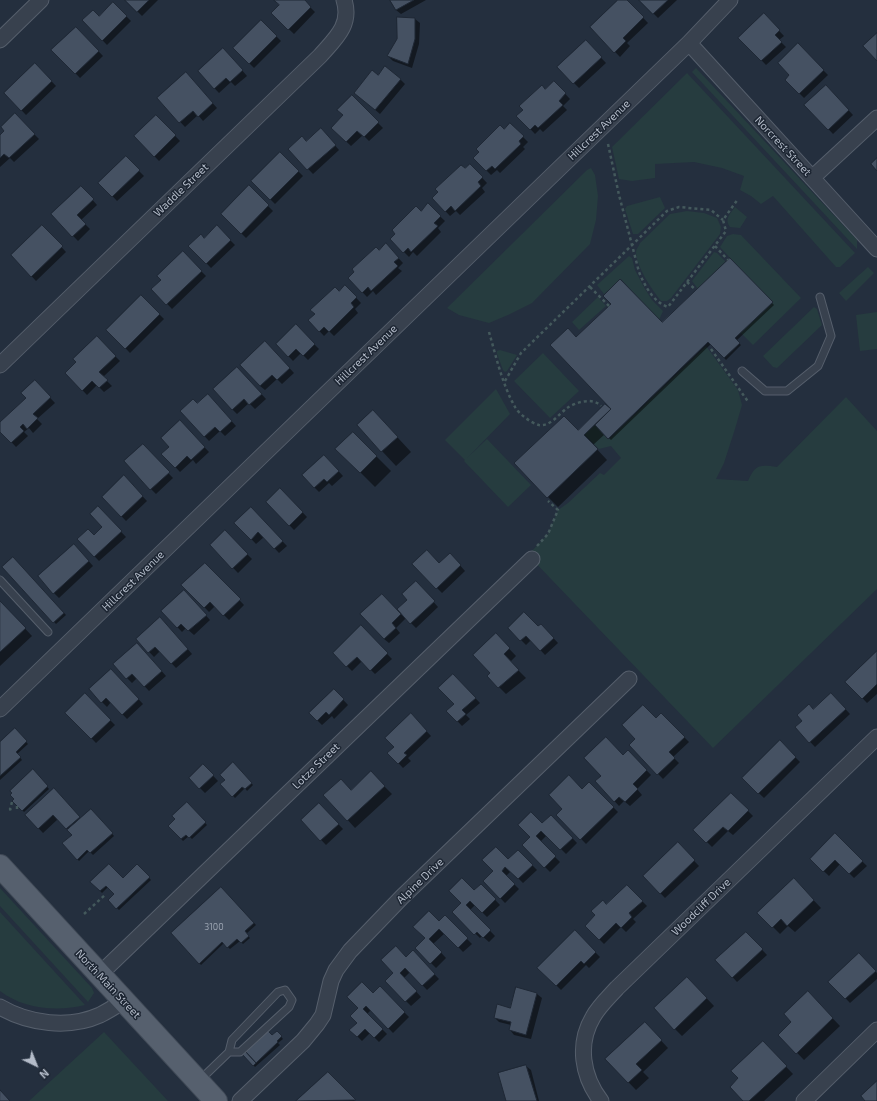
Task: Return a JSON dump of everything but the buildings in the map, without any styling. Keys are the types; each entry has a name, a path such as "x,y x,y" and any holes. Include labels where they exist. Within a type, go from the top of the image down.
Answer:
{"main road":[{"name":"North Main Street","path":"0,866 216,1101"}],"street":[{"path":"0,40 41,0"},
{"name":"Hillcrest Avenue","path":"0,709 688,44 730,0"},
{"name":"Waddle Street","path":"0,365 320,56 336,39 342,29 346,18 345,3"},
{"name":"Norcrest Street","path":"688,44 877,249"},
{"path":"812,178 877,118"},
{"name":"Lotze Street","path":"100,974 533,554"},
{"name":"Alpine Drive","path":"240,1101 303,1041 318,1024 323,1015 330,981 350,951 402,897 629,679"},
{"name":"Woodcliff Drive","path":"601,1101 590,1085 586,1074 583,1050 588,1026 601,1006 617,988 877,738"},
{"path":"0,1007 23,1018 52,1023 85,1020 99,1015 124,1001"},
{"path":"804,1101 877,1030"}],"lane":[{"path":"742,371 766,391 787,391 818,366 831,336 820,297"},
{"path":"0,580 48,632"},
{"path":"198,1081 229,1052 232,1040 278,992 285,990 292,1000 289,1007 240,1052 229,1052"}],"path":[{"path":"505,381 521,353 590,287 632,245 667,211 679,207 711,210 723,220 726,231 668,307 655,300 644,284 639,272 632,245 619,195 608,144"},
{"path":"723,220 738,199"},
{"path":"715,246 728,260"},
{"path":"687,282 696,290"},
{"path":"590,287 609,306"},
{"path":"489,332 505,381 516,408 526,418 539,425 548,424 568,407 580,402 590,401 598,403 601,406"},
{"path":"711,349 749,403"},
{"path":"533,554 548,534 558,510 548,500"},
{"path":"12,802 10,809 12,813"},
{"path":"84,914 105,894"}],"green space":[{"path":"696,68 857,240 857,249 692,72"},
{"path":"687,73 855,253 840,267 836,267 773,196 761,204 740,190 744,176 722,168 694,162 655,164 655,178 632,181 619,179 612,147"},
{"path":"591,168 595,175 598,196 596,220 590,244 532,303 489,323 459,315 447,308 587,170"},
{"path":"660,197 665,208 638,234 633,234 625,209 627,206"},
{"path":"735,207 747,217 740,228 730,227 728,224 728,217"},
{"path":"687,211 704,213 717,218 721,227 720,234 671,298 667,301 661,301 642,271 636,251 640,243 670,214"},
{"path":"733,234 741,235 801,298 753,345 741,333 731,341 690,296 698,289 692,281 714,252 726,262 730,258 720,247 727,236"},
{"path":"629,256 632,258 635,270 645,289 652,300 663,311 659,320 621,279 604,294 597,285"},
{"path":"868,267 874,273 846,301 839,293"},
{"path":"598,297 606,306 579,330 572,322"},
{"path":"814,307 817,309 822,325 777,368 773,367 763,356"},
{"path":"877,312 877,349 860,351 856,315"},
{"path":"706,346 738,390 742,405 724,463 716,479 748,481 758,467 777,467 846,397 877,431 877,589 713,748 528,555 548,534 558,510 568,503 600,473 604,475 621,458 611,446 599,449 584,434 595,425 609,439"},
{"path":"500,350 517,355 505,372 497,354 497,351"},
{"path":"543,353 579,391 550,418 514,381"},
{"path":"496,389 510,414 467,458 487,439 531,485 508,507 445,440"},
{"path":"0,888 92,988 94,993 88,1002 0,906"},
{"path":"0,912 85,1005 64,1008 41,1007 19,1002 0,991"},
{"path":"104,1032 168,1101 29,1101"}]}
